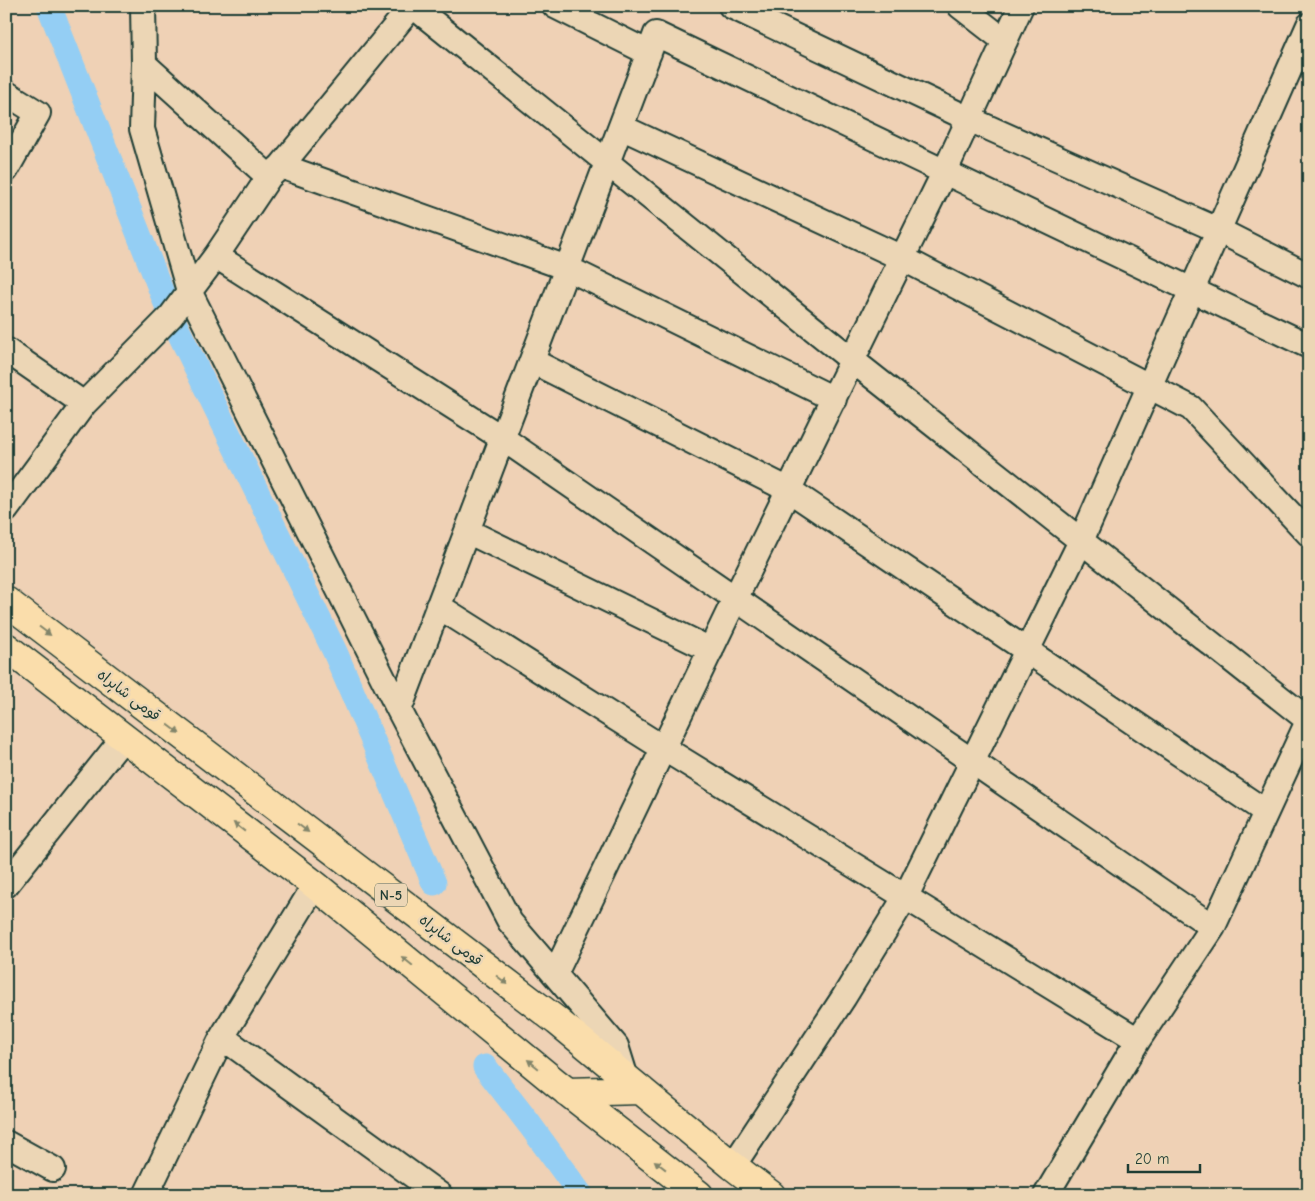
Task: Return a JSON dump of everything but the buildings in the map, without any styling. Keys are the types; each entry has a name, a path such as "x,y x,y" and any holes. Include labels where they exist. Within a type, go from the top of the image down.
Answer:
{"highway":[{"name":"قومی شاہراہ","path":"6,601 557,1021 771,1195"},
{"name":"N-5","path":"6,647 315,885 567,1092 699,1195"},
{"path":"567,1092 634,1084"}],"street":[{"path":"144,6 142,129 190,291 398,710 510,922 616,1046 634,1084"},
{"path":"6,510 84,404 171,316 275,172 412,6 852,360 1308,720 1212,927 1138,1040 1046,1195"},
{"path":"555,6 649,53"},
{"path":"731,6 969,119 1218,230 1309,276"},
{"path":"960,6 1005,41"},
{"path":"555,974 663,748 945,171 1021,6"},
{"path":"733,1166 844,997 906,896 1081,541 1309,25"},
{"path":"398,710 656,34 1309,346"},
{"path":"144,64 275,172 567,268 834,398"},
{"path":"6,93 38,113 6,170"},
{"path":"621,127 902,258 1191,408 1309,534"},
{"path":"216,256 502,438 1212,927"},
{"path":"6,350 84,404"},
{"path":"532,361 789,490 1266,812"},
{"path":"467,530 711,650"},
{"path":"438,606 663,748 1138,1040"},
{"path":"6,885 124,737"},
{"path":"146,1195 222,1037 315,885"},
{"path":"222,1037 440,1195"},
{"path":"6,1143 53,1169"}],"waterway":[{"path":"49,6 171,316 335,652 434,883"},
{"path":"485,1067 581,1195"}]}
